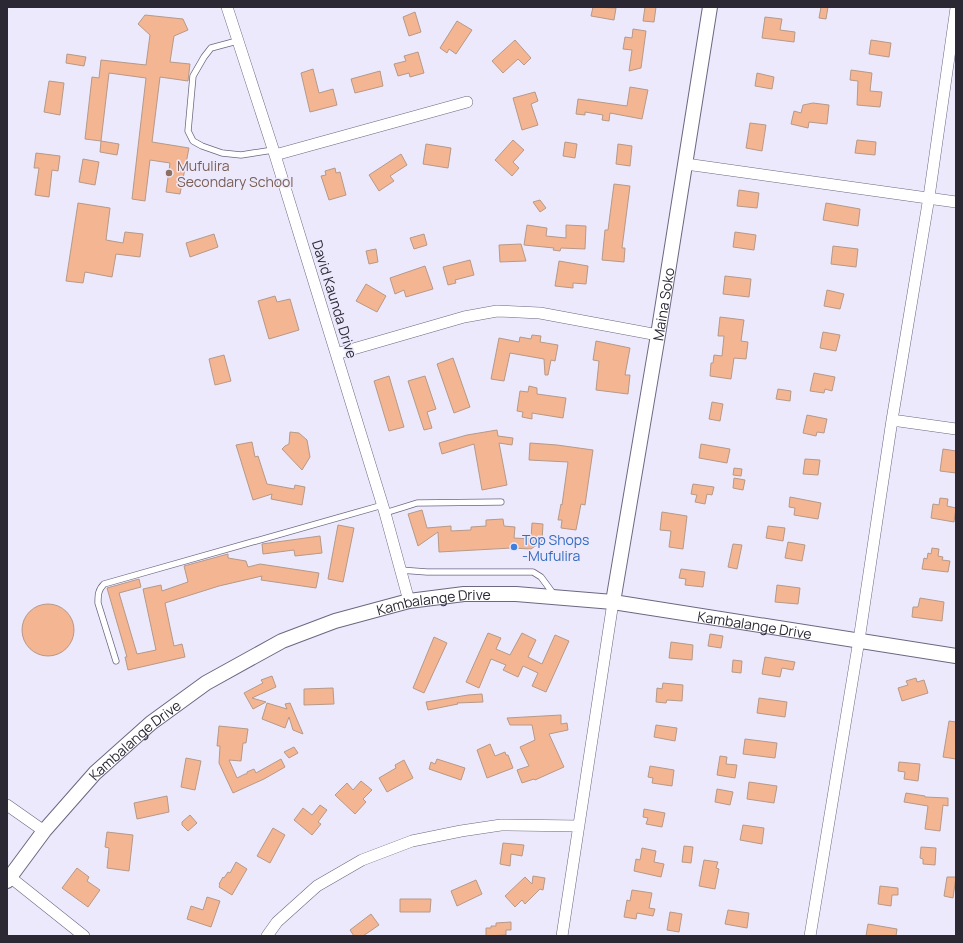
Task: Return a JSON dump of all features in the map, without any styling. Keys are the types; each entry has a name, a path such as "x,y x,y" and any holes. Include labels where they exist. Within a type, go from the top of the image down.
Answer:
{"street":[{"name":"David Kaunda Drive","path":"227,7 274,152 384,509 409,601"},
{"name":"Maina Soko","path":"613,602 686,164 710,7"},
{"path":"810,936 859,640 892,420 929,198 956,8"},
{"path":"274,152 467,102"},
{"path":"686,164 956,202"},
{"path":"336,354 464,317 497,311 540,313 658,335"},
{"path":"892,420 956,429"},
{"name":"Kambalange Drive","path":"9,879 44,831 96,773 151,723 206,683 282,641 335,621 409,601 464,594 555,596 613,602 956,656"},
{"path":"562,936 613,602"},
{"path":"7,805 44,831"},
{"path":"267,936 277,922 317,886 362,860 412,841 461,830 501,825 579,826"},
{"path":"9,879 84,936"}],"lane":[{"path":"237,41 211,48 193,76 188,131 193,141 222,153 241,155 274,152"},
{"path":"116,661 98,603 100,588 104,584 384,509 417,503 501,502"},
{"path":"400,570 427,572 533,572 541,577 555,596"}],"building":[{"path":"593,7 616,8 614,20 591,16"},
{"path":"645,7 656,7 654,22 643,21"},
{"path":"821,7 828,7 826,19 819,18"},
{"path":"415,12 421,32 409,36 403,17"},
{"path":"145,15 183,19 188,30 174,36 170,62 190,64 188,81 160,77 152,142 189,148 180,194 166,192 170,163 150,160 145,201 132,199 146,78 109,73 101,141 85,139 92,77 99,78 101,60 146,65 150,35 138,24"},
{"path":"765,17 782,19 780,30 795,32 794,42 762,38"},
{"path":"457,21 472,30 456,54 449,49 447,53 440,48"},
{"path":"633,29 646,31 641,68 629,71 632,50 623,49 625,37 632,38"},
{"path":"515,40 531,58 524,65 518,59 503,73 492,61"},
{"path":"871,40 891,43 889,57 869,54"},
{"path":"418,52 424,73 410,77 409,73 398,76 394,64 406,61 404,56"},
{"path":"67,54 86,57 84,66 66,63"},
{"path":"313,69 319,93 333,89 337,105 310,112 301,73"},
{"path":"851,70 872,73 870,91 882,92 880,107 857,105 858,81 850,80"},
{"path":"380,71 383,86 355,93 351,79"},
{"path":"757,73 774,77 772,89 755,86"},
{"path":"49,81 64,83 60,115 44,112"},
{"path":"630,87 648,90 642,119 610,113 609,121 602,120 603,115 585,112 585,115 576,114 578,99 627,106"},
{"path":"535,92 538,101 531,104 538,125 522,130 513,98"},
{"path":"813,103 829,105 827,124 809,122 808,128 791,124 794,111 801,113 803,105"},
{"path":"750,123 766,125 762,151 746,148"},
{"path":"513,140 524,150 513,162 519,168 512,176 495,160"},
{"path":"857,140 876,142 875,155 855,153"},
{"path":"101,141 119,144 117,155 100,152"},
{"path":"565,142 577,144 575,158 563,156"},
{"path":"426,144 451,148 448,168 423,164"},
{"path":"618,144 632,146 630,166 616,164"},
{"path":"36,153 60,156 58,171 52,170 49,197 35,195 39,168 34,168"},
{"path":"401,154 407,165 390,176 394,181 379,191 369,175"},
{"path":"83,159 99,162 95,185 79,182"},
{"path":"335,168 336,173 340,172 346,195 329,200 321,176 326,175 325,171"},
{"path":"614,184 630,186 622,248 625,248 624,262 602,260 605,230 608,230"},
{"path":"739,190 759,193 757,208 737,206"},
{"path":"540,200 546,208 540,212 533,202"},
{"path":"78,203 110,208 106,240 123,243 125,232 143,234 140,257 116,254 112,277 85,272 83,283 66,281"},
{"path":"826,203 860,209 858,226 823,220"},
{"path":"527,225 547,228 546,236 566,238 566,225 586,226 585,249 561,248 560,251 553,250 554,248 524,245"},
{"path":"735,232 756,235 754,250 733,247"},
{"path":"214,234 218,247 190,257 186,243"},
{"path":"424,234 427,245 414,249 410,238"},
{"path":"521,244 526,261 500,262 499,245"},
{"path":"833,246 858,249 856,267 831,264"},
{"path":"376,249 378,262 369,264 366,251"},
{"path":"470,260 474,275 455,280 456,283 448,285 443,267"},
{"path":"559,261 588,266 586,284 573,283 573,288 555,286"},
{"path":"425,266 433,289 406,297 404,290 395,294 390,278"},
{"path":"725,276 751,279 749,297 723,294"},
{"path":"366,284 386,296 377,312 356,301"},
{"path":"827,290 844,294 840,309 824,306"},
{"path":"275,296 277,302 290,299 299,330 269,339 258,301"},
{"path":"720,317 744,320 741,341 748,342 746,359 734,358 731,379 710,376 711,363 713,363 714,355 722,356 724,336 718,336"},
{"path":"823,332 840,335 836,351 820,348"},
{"path":"532,335 541,336 540,342 558,345 555,361 551,360 548,375 545,375 544,359 510,353 504,381 491,379 499,338 519,342 520,337 531,339"},
{"path":"596,341 630,348 625,375 630,375 628,394 596,390 599,361 593,360"},
{"path":"224,355 231,381 215,385 209,359"},
{"path":"453,358 470,407 454,413 437,364"},
{"path":"814,373 835,377 832,391 825,389 824,393 810,391"},
{"path":"389,376 404,427 389,431 374,381"},
{"path":"425,376 436,409 427,412 432,428 424,430 408,381"},
{"path":"529,386 537,388 537,394 566,398 563,418 532,413 532,419 522,417 523,412 517,411 520,391 528,392"},
{"path":"778,389 791,391 790,401 776,399"},
{"path":"712,402 723,404 720,421 709,419"},
{"path":"807,415 827,419 824,433 817,432 816,436 803,433"},
{"path":"497,430 498,436 513,438 512,445 499,443 507,485 482,490 474,444 442,454 439,443 467,435"},
{"path":"290,432 299,433 307,440 310,457 302,470 282,449 289,444"},
{"path":"252,442 255,457 258,456 267,484 294,489 295,485 305,487 302,505 271,499 272,494 253,500 236,445"},
{"path":"530,443 593,450 585,505 581,504 576,530 561,528 562,520 558,520 561,504 562,505 568,462 529,460"},
{"path":"701,444 730,449 727,463 699,458"},
{"path":"943,449 956,451 956,473 940,471"},
{"path":"805,459 820,460 818,475 803,474"},
{"path":"734,468 742,469 741,476 733,475"},
{"path":"734,478 745,480 743,490 733,488"},
{"path":"693,484 714,487 712,495 707,494 705,504 695,502 697,495 691,494"},
{"path":"790,497 821,503 818,519 794,515 795,508 789,507"},
{"path":"940,498 948,499 947,506 956,508 954,522 931,518 933,504 939,505"},
{"path":"422,510 427,528 451,526 451,531 471,530 471,527 486,526 486,520 503,519 504,526 515,527 514,538 531,539 532,523 543,524 542,541 531,549 512,548 439,552 438,532 418,546 408,514"},
{"path":"662,512 687,516 683,549 669,547 671,531 660,530"},
{"path":"338,525 354,528 343,582 328,579"},
{"path":"768,526 785,528 783,541 766,538"},
{"path":"320,536 322,553 295,556 294,550 263,554 262,544"},
{"path":"788,542 805,545 802,561 785,558"},
{"path":"733,544 742,545 737,569 728,567"},
{"path":"932,548 939,549 938,556 943,557 942,560 950,561 948,572 922,569 924,558 927,559 928,553 931,554"},
{"path":"228,554 228,558 246,561 248,567 260,564 319,573 316,588 261,580 262,576 219,586 165,603 174,646 182,644 185,657 128,670 125,657 127,657 107,588 139,579 141,587 119,593 137,654 156,650 143,589 161,585 162,591 188,582 184,566"},
{"path":"681,569 705,572 703,587 685,585 686,579 679,578"},
{"path":"777,585 800,588 798,604 775,602"},
{"path":"920,598 944,602 942,621 912,617 913,607 918,607"},
{"path":"48,604 58,606 66,612 72,620 74,630 72,640 66,648 58,654 48,656 38,654 30,648 24,640 22,630 24,620 30,612 38,606"},
{"path":"488,633 501,638 496,649 510,655 522,633 536,640 528,657 542,664 555,635 569,641 546,692 532,686 538,673 523,666 518,677 503,670 506,665 491,659 479,688 466,682"},
{"path":"710,634 723,636 721,648 708,646"},
{"path":"434,637 447,643 424,693 413,688"},
{"path":"671,642 693,645 692,660 669,658"},
{"path":"765,657 795,662 793,670 782,668 780,677 762,674"},
{"path":"733,660 742,661 741,673 732,672"},
{"path":"272,676 276,687 252,698 266,702 253,709 244,693 263,683 261,680"},
{"path":"916,678 917,682 924,680 928,693 902,701 898,688 908,685 906,681"},
{"path":"663,683 683,685 682,701 667,700 666,703 656,702 657,688 662,689"},
{"path":"333,688 334,704 304,705 304,689"},
{"path":"482,694 483,702 457,703 458,704 428,710 426,702 468,695"},
{"path":"759,698 787,702 785,717 757,713"},
{"path":"267,703 287,709 285,704 290,703 303,734 293,730 289,717 285,728 262,719"},
{"path":"561,715 561,724 567,723 568,730 549,734 564,767 535,780 522,783 517,770 529,766 520,747 535,740 532,725 510,725 507,718"},
{"path":"949,721 956,722 956,759 943,757"},
{"path":"656,725 677,728 675,741 654,737"},
{"path":"219,726 248,729 246,743 243,743 241,761 229,760 237,778 254,769 256,773 281,759 285,767 264,779 233,793 219,763 220,746 217,746"},
{"path":"745,739 777,743 775,758 743,754"},
{"path":"490,744 495,756 505,752 506,755 508,755 513,768 487,778 477,750"},
{"path":"294,747 298,753 289,758 284,752"},
{"path":"720,756 727,757 726,764 737,765 735,778 717,775"},
{"path":"186,758 201,761 195,790 181,787"},
{"path":"437,759 465,768 461,780 429,769 431,762 435,764"},
{"path":"404,760 413,778 387,792 379,778 396,768 395,765"},
{"path":"899,762 920,764 918,781 904,779 905,772 898,771"},
{"path":"650,766 674,770 672,786 652,783 653,778 648,777"},
{"path":"361,781 372,790 363,799 366,802 355,814 335,795 347,783 353,790"},
{"path":"749,782 777,786 774,803 747,799"},
{"path":"717,789 733,792 730,805 715,802"},
{"path":"906,793 925,797 948,798 948,806 943,805 940,831 925,829 928,806 904,802"},
{"path":"167,796 169,812 137,819 134,803"},
{"path":"320,805 327,810 318,822 321,824 312,835 294,820 303,808 312,815"},
{"path":"644,809 665,813 662,827 646,824 648,818 643,817"},
{"path":"190,815 197,823 188,831 182,825 182,822"},
{"path":"743,825 764,828 762,844 740,840"},
{"path":"273,828 285,835 270,863 257,856"},
{"path":"107,832 133,835 129,871 107,868 109,848 105,847"},
{"path":"503,843 524,845 522,856 511,854 510,866 500,864"},
{"path":"684,846 693,847 691,863 682,862"},
{"path":"921,847 936,848 935,865 923,864 923,859 920,858"},
{"path":"642,848 656,851 654,862 664,864 661,877 634,871 636,859 640,860"},
{"path":"704,860 718,862 716,868 719,869 715,889 699,886"},
{"path":"236,862 247,869 232,895 219,887 219,884 228,872 230,873"},
{"path":"77,868 89,877 87,881 100,890 88,907 62,888"},
{"path":"533,876 545,878 543,890 540,889 525,904 522,900 515,907 505,896 525,877 532,884"},
{"path":"947,877 956,877 953,898 944,896"},
{"path":"476,880 482,894 457,906 451,891"},
{"path":"880,886 898,888 898,895 892,895 891,906 878,904"},
{"path":"632,890 652,893 649,908 655,909 653,916 637,913 636,919 624,917 627,900 630,901"},
{"path":"207,897 220,901 211,927 187,919 191,906 203,910"},
{"path":"400,899 431,899 430,912 400,912"},
{"path":"728,910 749,913 747,928 725,924"},
{"path":"670,912 682,914 679,932 667,930"},
{"path":"371,914 379,925 363,936 354,936 350,930"},
{"path":"511,922 511,930 506,930 506,935 486,936 486,928 496,926 496,923"},
{"path":"868,924 897,929 896,936 866,936"}],"place":[{"name":"Mufulira Secondary School","path":"169,173"},
{"name":"Top Shops -Mufulira","path":"514,547"}]}
